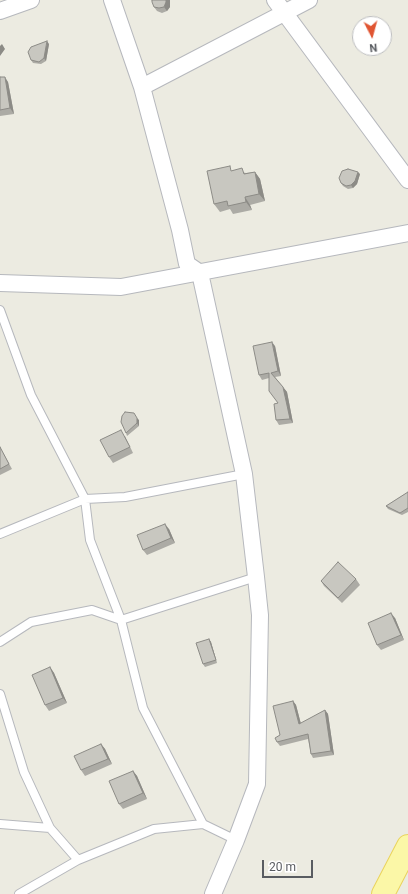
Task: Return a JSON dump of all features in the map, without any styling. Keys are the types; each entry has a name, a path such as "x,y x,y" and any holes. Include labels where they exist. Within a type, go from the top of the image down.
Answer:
{"main road":[{"path":"383,894 408,846"}],"street":[{"path":"0,11 31,0"},
{"path":"112,0 142,87 180,230 187,264 200,273 244,474 256,577 260,615 257,784 236,840 213,894"},
{"path":"142,87 279,6 309,0"},
{"path":"279,6 408,180"},
{"path":"0,283 121,287 408,233"}],"lane":[{"path":"0,310 31,394 85,499 90,540 122,620 143,708 203,824"},
{"path":"0,534 85,499 125,496 244,474"},
{"path":"0,642 31,622 92,610 122,620 256,577"},
{"path":"0,694 24,772 50,828 78,860"},
{"path":"0,824 50,828"},
{"path":"19,894 78,860 154,829 203,824 236,840"}],"building":[{"path":"152,0 166,0 166,2 164,7 159,8 154,7"},
{"path":"47,41 44,58 39,62 31,60 28,52 31,47"},
{"path":"0,77 5,77 10,108 0,110"},
{"path":"230,166 231,171 242,168 244,174 255,172 259,194 245,197 246,202 228,206 227,201 214,204 207,171"},
{"path":"348,169 358,172 355,181 351,185 346,186 341,183 339,178 342,171"},
{"path":"272,342 278,371 271,373 283,387 290,419 276,420 274,404 278,403 269,391 269,373 259,375 253,346"},
{"path":"125,412 134,413 137,418 137,423 126,433 121,422 122,416"},
{"path":"121,430 130,447 109,457 100,440"},
{"path":"0,447 9,464 0,469"},
{"path":"408,492 408,508 400,513 386,506"},
{"path":"165,524 171,538 143,550 137,535"},
{"path":"338,562 356,579 338,598 321,581"},
{"path":"391,613 401,635 377,645 368,623"},
{"path":"209,639 216,660 203,664 196,643"},
{"path":"50,667 63,698 45,705 32,675"},
{"path":"293,701 299,724 325,710 331,751 311,754 308,734 277,742 275,738 280,735 273,706"},
{"path":"101,744 108,759 81,770 74,756"},
{"path":"133,771 143,793 119,804 109,781"}]}
